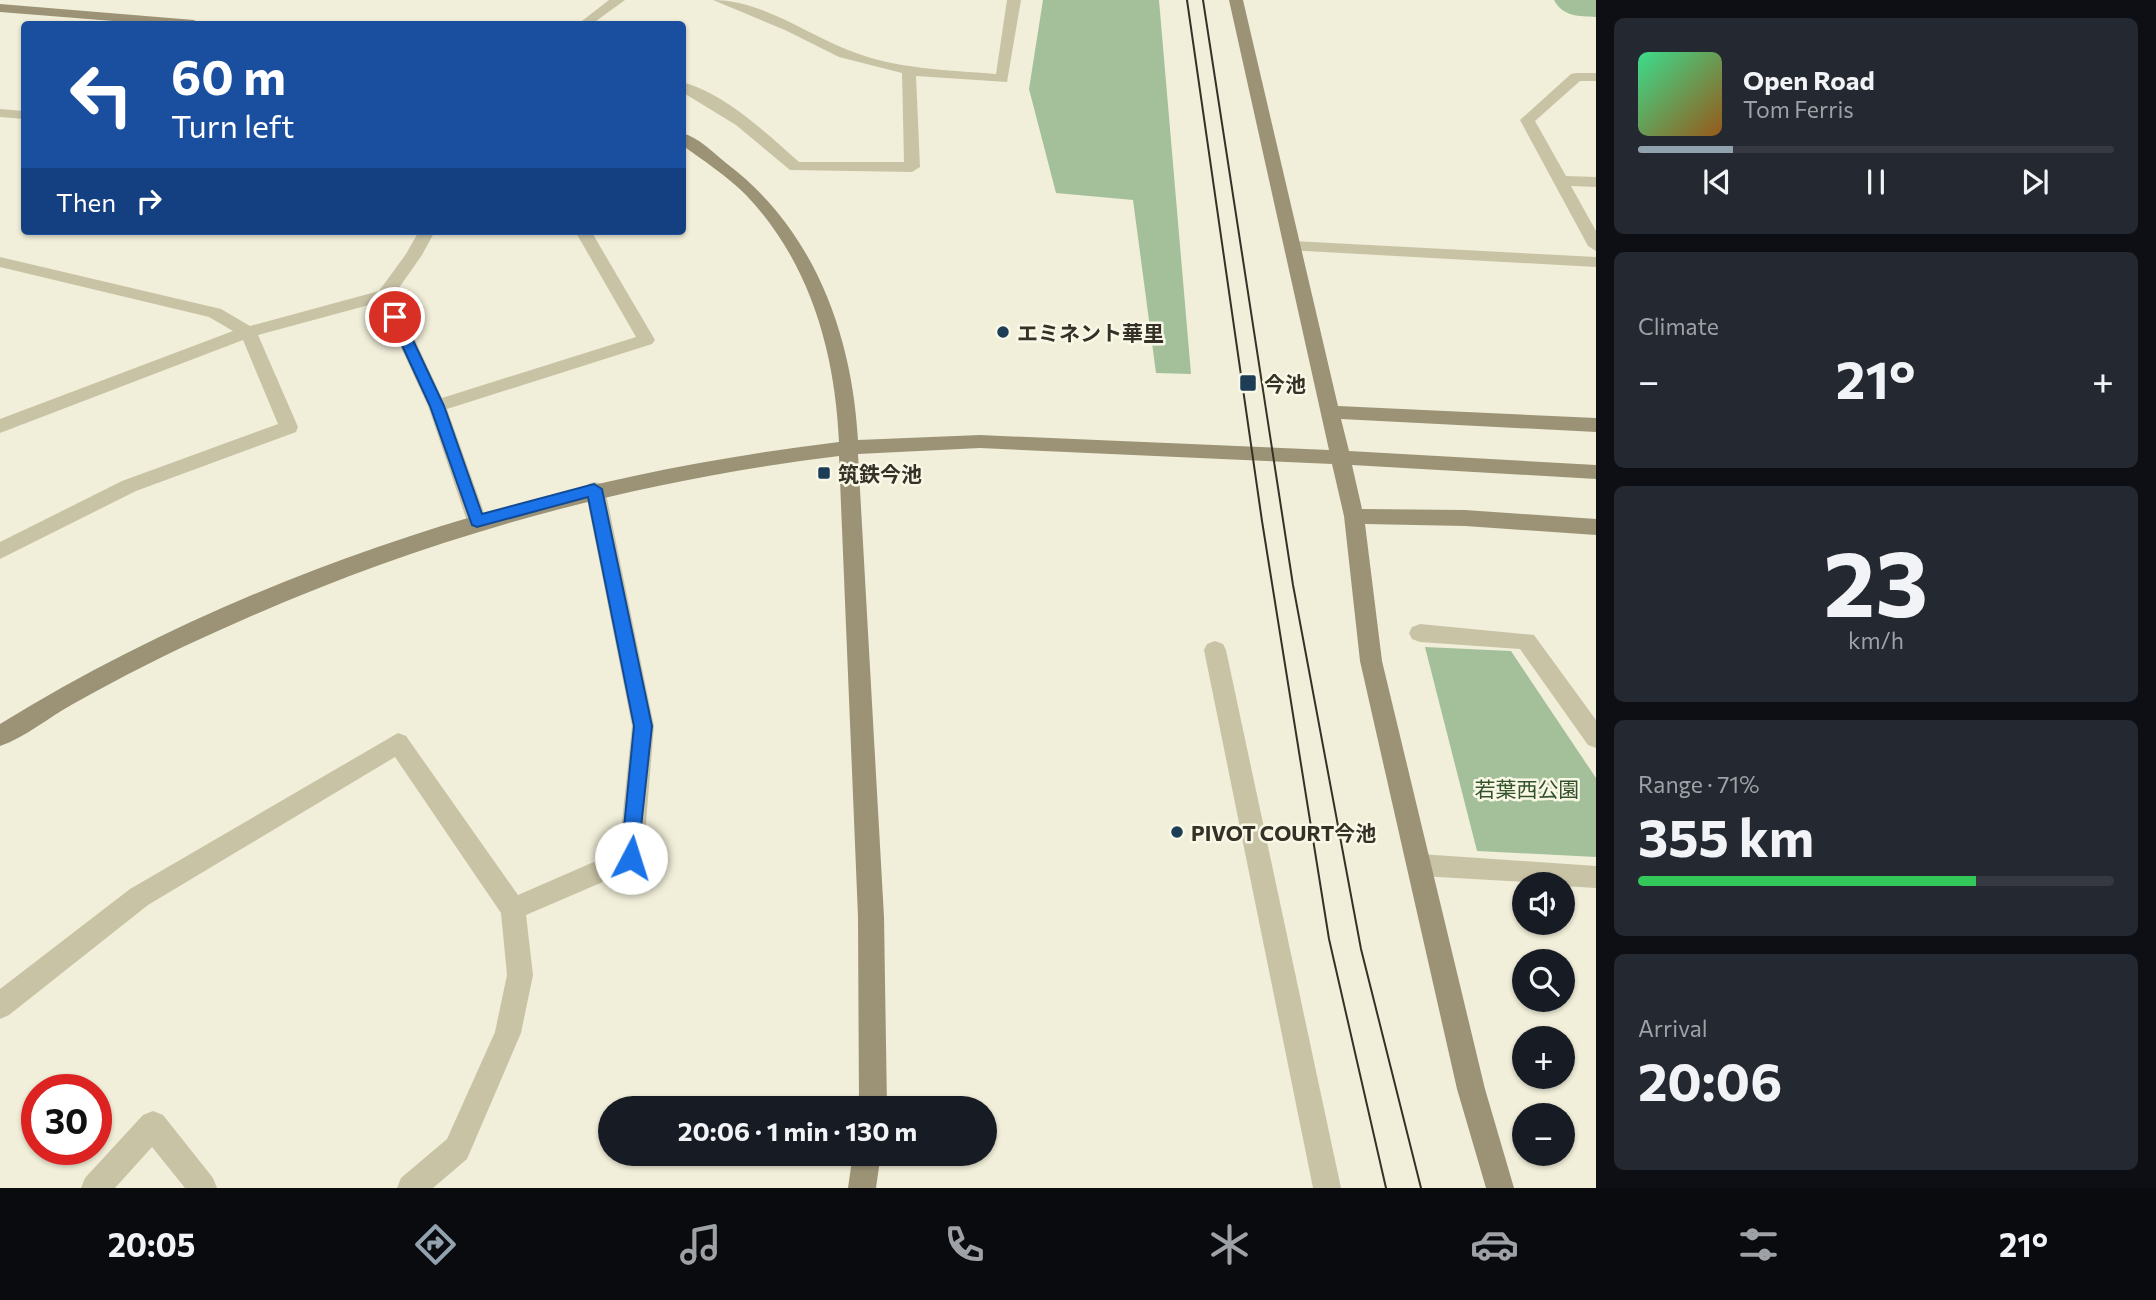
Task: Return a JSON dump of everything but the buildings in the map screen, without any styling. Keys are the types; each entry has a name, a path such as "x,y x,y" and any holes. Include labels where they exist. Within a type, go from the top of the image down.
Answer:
{"street":[{"path":"588,21 618,0"},
{"path":"720,0 790,27 844,54 909,71 1002,79 1014,0"},
{"path":"1236,0 1354,516 1371,661 1471,1089 1500,1188"},
{"path":"0,8 158,21"},
{"path":"686,88 707,97 758,132 795,167 912,167 909,71"},
{"path":"1596,77 1576,77 1527,120 1596,246"},
{"path":"0,113 21,116"},
{"path":"686,140 753,194 803,256 833,332 843,382 872,917 873,1096"},
{"path":"1562,181 1596,182"},
{"path":"0,426 248,332 385,295 426,235"},
{"path":"437,406 646,340 585,235"},
{"path":"1293,246 1596,262"},
{"path":"0,262 215,313 248,332 289,427 129,486 0,551"},
{"path":"385,295 437,406 477,521"},
{"path":"1330,411 1596,425"},
{"path":"0,736 182,635 325,576 477,521 594,489 796,453 938,441 1215,451 1596,472"},
{"path":"513,909 631,858 643,726 594,489"},
{"path":"1354,516 1465,518 1596,527"},
{"path":"1420,633 1526,641 1596,738"},
{"path":"1214,650 1327,1188"},
{"path":"0,1006 139,897 398,743 513,909 520,975 508,1033 457,1149 411,1188"},
{"path":"1420,865 1596,877"},
{"path":"95,1188 153,1125 203,1188"},
{"path":"862,1188 865,1166"}],"green space":[{"path":"1043,0 1159,0 1191,374 1156,373 1133,200 1056,193 1029,89"},
{"path":"1554,0 1596,0 1596,17 1567,13"},
{"name":"若葉西公園","path":"1425,647 1511,651 1596,778 1596,857 1477,851"}],"tram line":[{"path":"1187,0 1262,521 1329,939 1386,1188"},
{"path":"1203,0 1293,585 1361,949 1421,1188"}],"place":[{"name":"エミネント華里","path":"1003,332"},
{"name":"今池","path":"1248,383"},
{"name":"筑鉄今池","path":"824,473"},
{"name":"PIVOT COURT今池","path":"1177,832"}],"route":[{"path":"395,317 437,406 477,521 594,489 643,726 631,858"}]}
